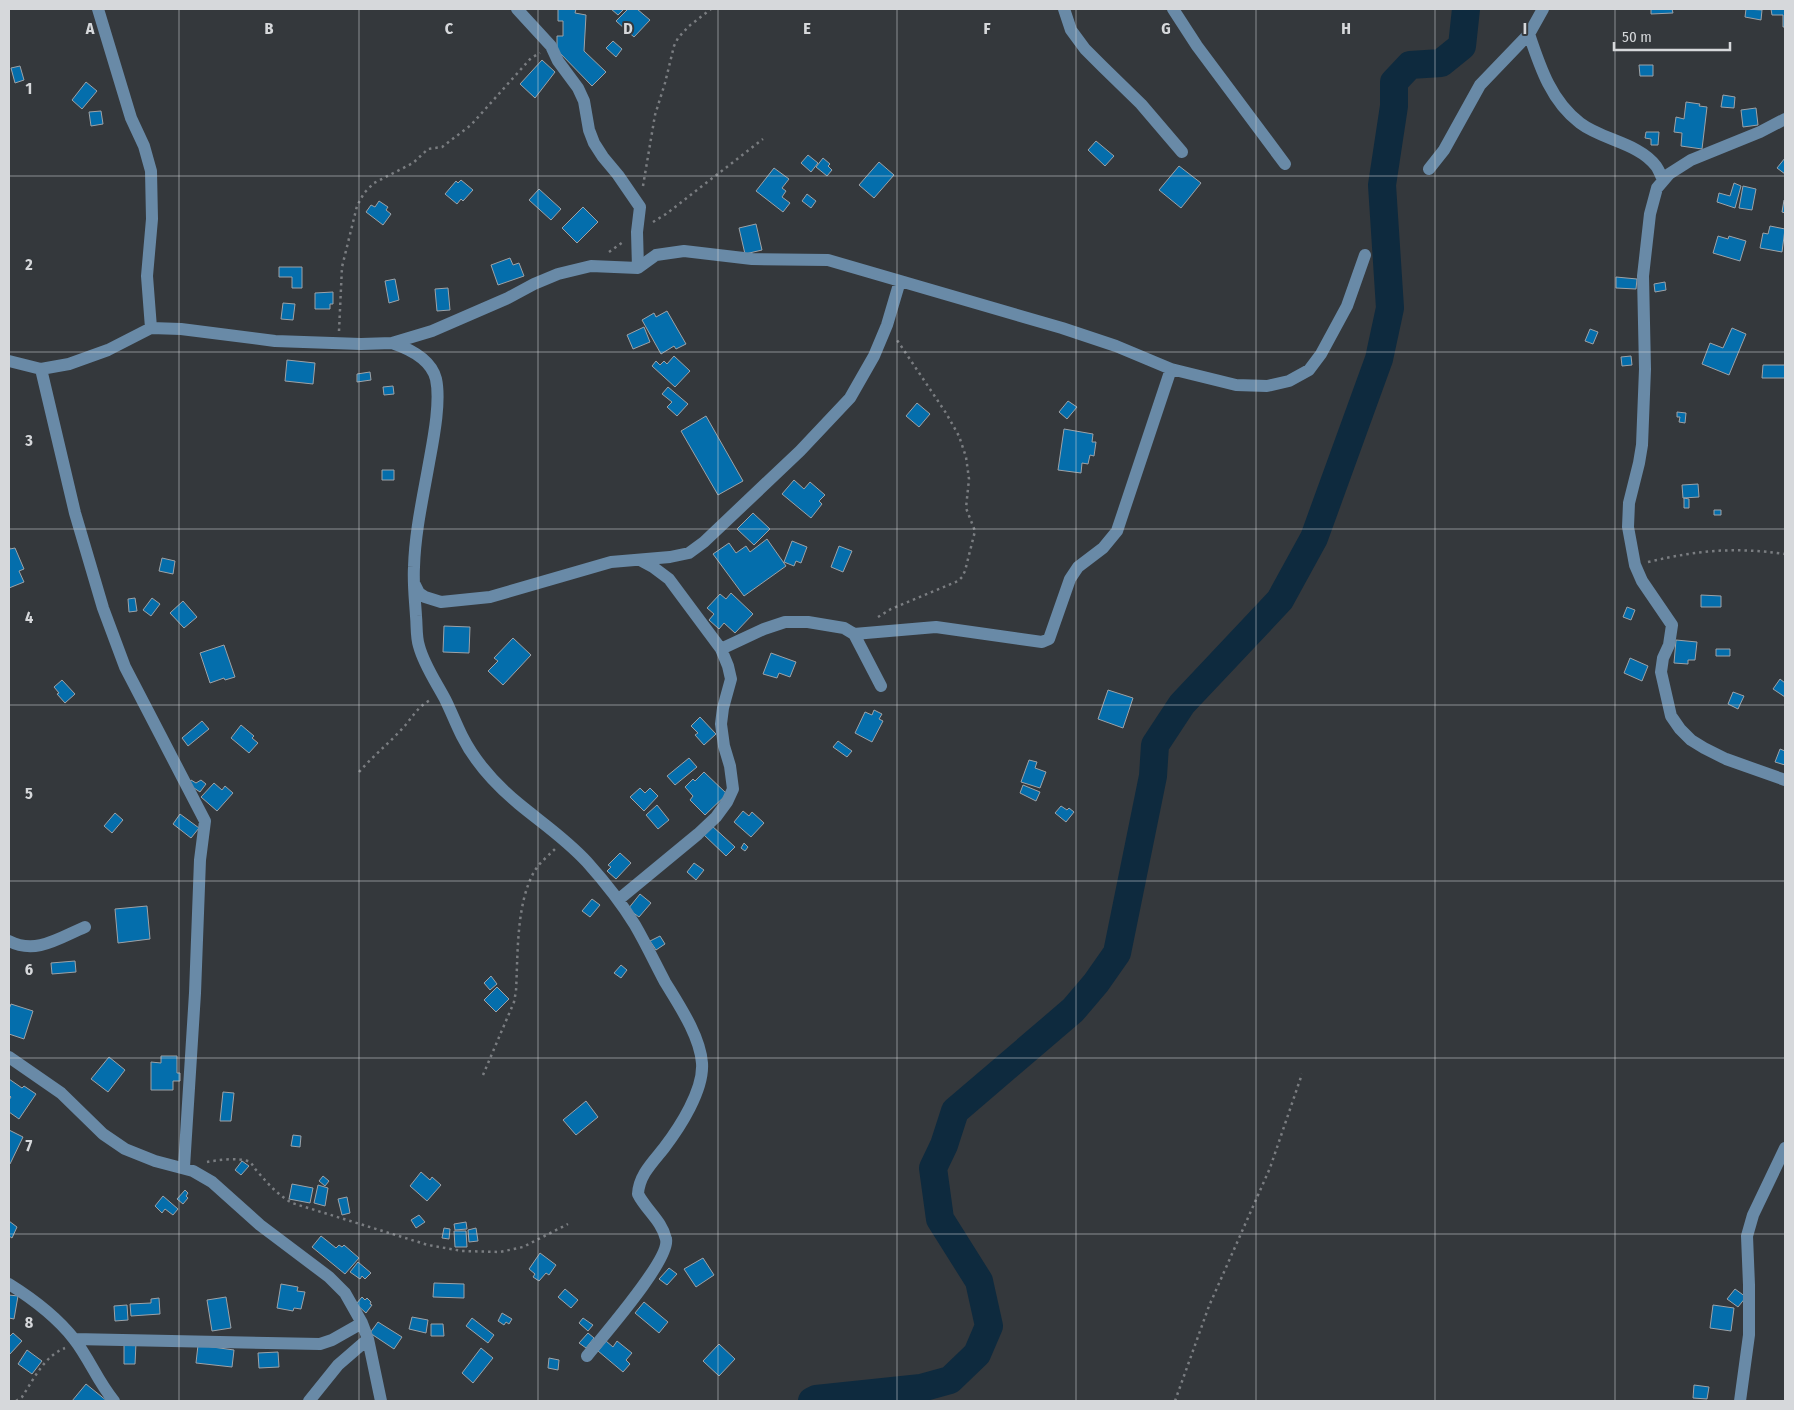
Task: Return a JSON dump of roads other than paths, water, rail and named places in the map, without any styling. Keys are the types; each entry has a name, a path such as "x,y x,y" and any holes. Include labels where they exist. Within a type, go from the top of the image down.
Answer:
{"street":[{"path":"98,9 131,118 144,146 151,171 152,219 147,276 151,328"},
{"path":"517,9 551,46 558,61 578,88 584,101 589,130 594,143 640,207 638,268"},
{"path":"1064,9 1072,30 1085,49 1142,104 1182,152"},
{"path":"1172,9 1284,164"},
{"path":"1429,169 1444,150 1480,85 1528,34 1543,9"},
{"path":"1528,34 1544,76 1567,112 1581,124 1646,156 1656,167 1663,180"},
{"path":"1785,119 1760,132 1691,160 1668,174 1658,188 1650,214 1643,276 1645,369 1642,445 1628,503 1628,526 1635,565 1642,581 1672,625 1671,639 1662,658 1661,672 1671,716 1691,740 1711,752 1785,780"},
{"path":"9,361 41,369 69,364 108,350 151,328 181,329 275,341 392,343 432,331 542,281 591,266 638,268 656,255 684,251 752,259 828,260 1062,328 1116,346 1172,369 1236,385 1267,386 1289,381 1309,370 1321,354 1347,306 1365,255"},
{"path":"414,583 419,593 441,602 490,597 611,562 670,557 689,553 704,542 800,451 850,398 874,356 900,281"},
{"path":"392,343 405,347 416,354 429,365 436,380 437,407 433,444 420,516 414,564 418,645 430,673 462,736 478,762 518,803 565,839 587,862 618,900 635,925 700,1049 702,1066 697,1091 692,1104 677,1131 642,1177 638,1187 638,1194 663,1229 667,1242 660,1262 645,1284 587,1356"},
{"path":"41,369 75,513 106,616 125,667 205,821 200,860 188,1169"},
{"path":"721,649 764,629 785,622 808,622 844,628 860,634 936,627 1042,642 1049,639 1070,579 1078,567 1103,548 1118,532 1172,369"},
{"path":"618,900 698,834 727,802 733,789 721,724 730,679 728,666 721,649 668,579 653,567 638,559"},
{"path":"860,634 881,686"},
{"path":"9,941 19,946 42,946 85,927"},
{"path":"9,1057 62,1093 103,1134 125,1149 155,1161 188,1169 212,1182 260,1225 329,1277 344,1293 362,1323 368,1339 381,1401"},
{"path":"1740,1401 1749,1335 1747,1236 1753,1215 1785,1148"},
{"path":"9,1284 30,1297 56,1319 74,1339 114,1401"},
{"path":"74,1339 320,1344 332,1340 362,1323"},
{"path":"308,1401 338,1364 368,1339"}],"waterway":[{"path":"812,1401 816,1399 921,1388 950,1380 977,1354 989,1326 979,1281 940,1219 933,1168 944,1145 955,1111 1073,1010 1096,983 1117,953 1153,776 1155,745 1182,704 1280,600 1314,538 1379,359 1390,308 1382,185 1394,106 1394,82 1410,65 1441,63 1462,46 1466,9"}]}
